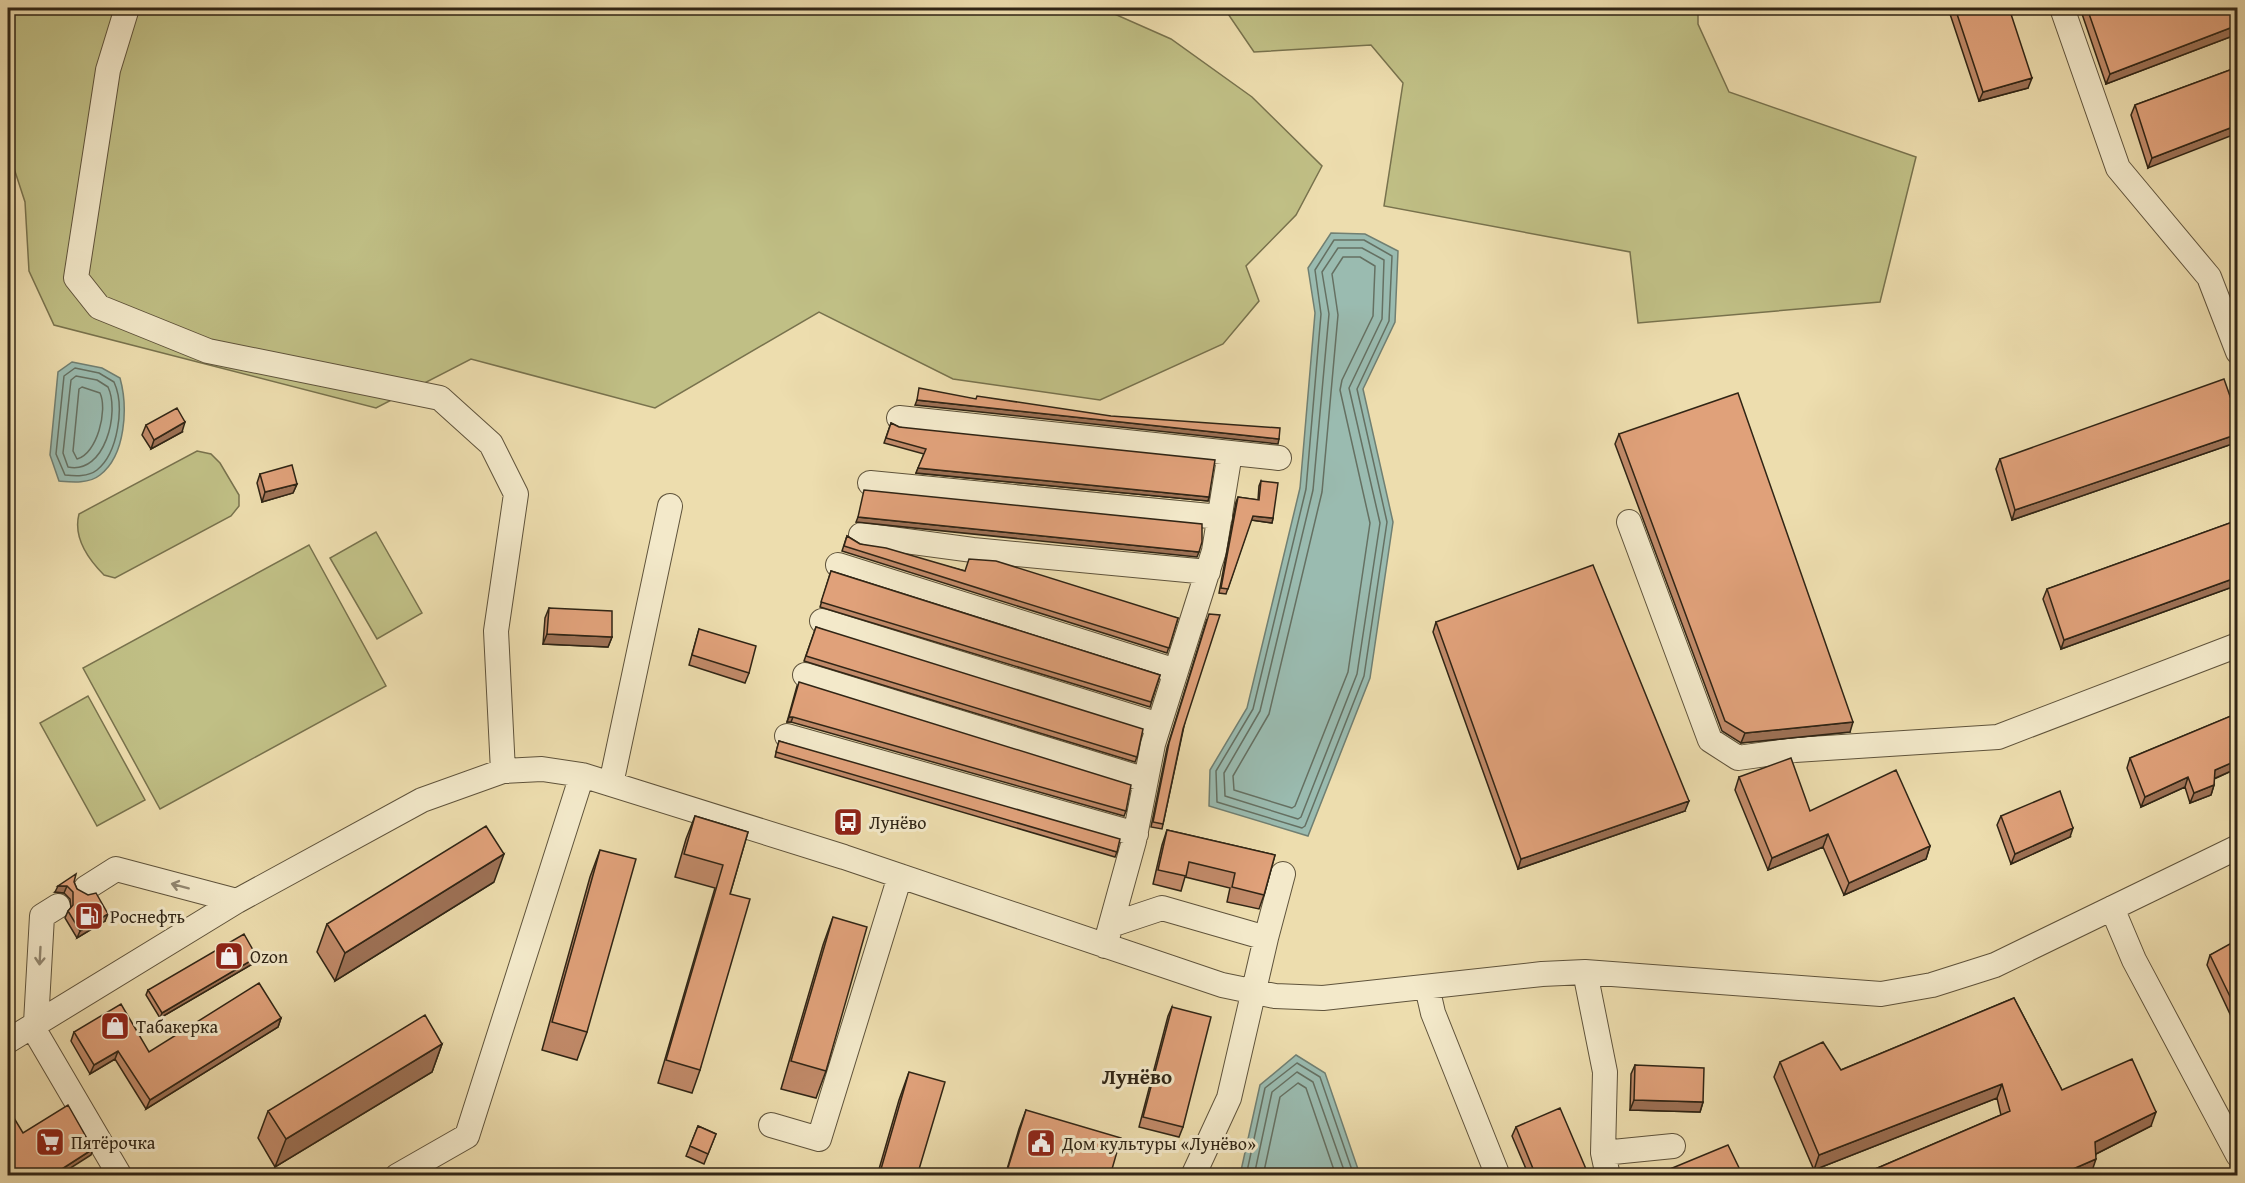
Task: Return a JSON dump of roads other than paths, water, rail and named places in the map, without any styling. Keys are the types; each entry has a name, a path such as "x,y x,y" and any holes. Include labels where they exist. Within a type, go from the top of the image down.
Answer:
{"street":[{"path":"127,8 108,70 76,278 99,307 208,351 440,398 491,444 516,494 496,631 503,771"},
{"path":"2062,8 2118,168 2209,277 2238,352"},
{"path":"899,418 1279,458"},
{"path":"1108,936 1136,834 1159,725 1208,572 1220,517 1230,453"},
{"path":"870,483 1220,517"},
{"path":"611,784 670,506"},
{"path":"1629,522 1710,740 1738,758 1795,750 1998,737 2238,645"},
{"path":"861,535 973,550 1208,572"},
{"path":"838,565 1176,671"},
{"path":"822,621 1159,725"},
{"path":"805,675 1146,780"},
{"path":"787,736 1136,834"},
{"path":"8,1041 237,901 422,800 503,771 542,769 582,775 900,876 1108,936 1222,985 1275,996 1323,998 1542,974 1585,972 1881,994 1932,985 1995,965 2238,847"},
{"path":"397,1176 467,1136 582,775"},
{"path":"86,888 116,869 237,901"},
{"path":"1193,1176 1229,1098 1252,991 1283,874"},
{"path":"771,1125 819,1139 900,876"},
{"path":"58,906 42,916 34,1025 120,1176"},
{"path":"1108,936 1162,908 1266,938"},
{"path":"2112,908 2134,960 2238,1155"},
{"path":"1585,972 1605,1072 1605,1164 1672,1146"},
{"path":"1426,987 1433,1013 1498,1176"}],"water":[{"path":"1331,233 1365,234 1398,251 1395,322 1363,389 1393,522 1370,678 1308,836 1209,806 1210,770 1247,708 1300,488 1315,313 1308,268"},
{"path":"72,362 102,368 120,378 124,403 120,443 109,466 96,478 80,482 59,481 50,455 58,372"},
{"path":"1296,1055 1325,1073 1360,1175 1240,1175 1260,1085"}],"place":[{"name":"Лунёво","path":"848,822"},
{"name":"Роснефть","path":"89,916"},
{"name":"Ozon","path":"229,956"},
{"name":"Табакерка","path":"115,1026"},
{"name":"Пятёрочка","path":"50,1142"},
{"name":"Дом культуры «Лунёво»","path":"1041,1143"}],"district":[{"name":"Лунёво","path":"1137,1076"}]}
